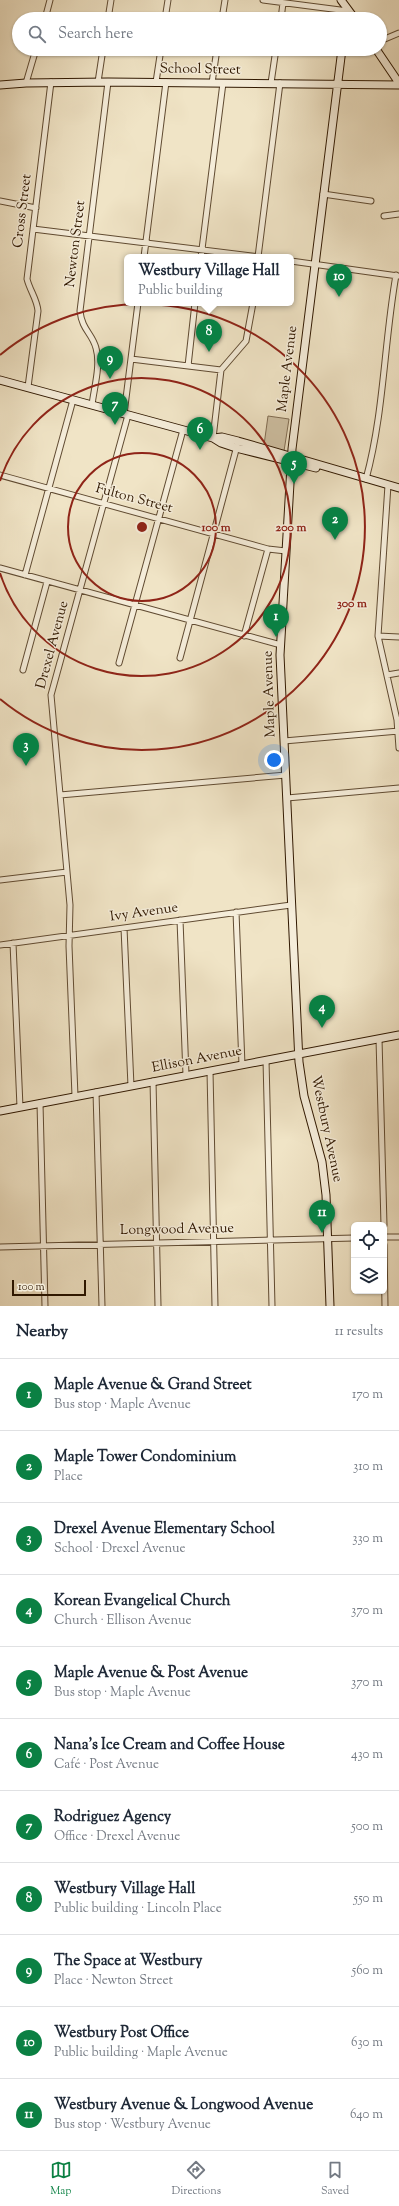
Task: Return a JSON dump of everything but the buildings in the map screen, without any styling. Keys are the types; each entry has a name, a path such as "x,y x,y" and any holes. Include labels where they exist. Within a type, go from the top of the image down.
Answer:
{"main road":[{"path":"341,0 348,11"},
{"name":"Maple Avenue","path":"299,1054 291,904 281,645 291,459 341,56"},
{"path":"381,56 399,84"},
{"name":"School Street","path":"0,85 26,82 399,84"},
{"path":"0,380 213,438 222,437 237,445 291,459 318,469 329,469 399,488"},
{"name":"Ellison Avenue","path":"0,1111 40,1102 399,1035"},
{"name":"Westbury Avenue","path":"299,1054 304,1096 322,1162 326,1195 330,1306"}],"street":[{"path":"46,12 50,0"},
{"path":"109,12 111,0"},
{"path":"167,12 168,0"},
{"path":"223,12 225,0"},
{"path":"263,0 348,11"},
{"path":"282,12 283,3"},
{"path":"387,38 399,33"},
{"path":"26,82 34,56"},
{"path":"98,82 102,56"},
{"path":"156,82 160,56"},
{"path":"212,82 217,56"},
{"path":"271,83 275,56"},
{"name":"Cross Street","path":"28,387 38,311 36,301 29,288 27,279 51,82"},
{"name":"Newton Street","path":"92,405 98,354 94,342 83,327 80,311 108,82"},
{"path":"144,254 166,82"},
{"path":"201,254 223,83"},
{"path":"259,254 280,83"},
{"path":"324,194 371,201"},
{"path":"0,201 36,208"},
{"path":"384,216 399,214"},
{"path":"33,229 235,254"},
{"path":"294,261 397,276 390,307 376,438 366,479"},
{"name":"Drexel Avenue","path":"75,1096 69,935 70,905 51,696 104,503 126,414 138,306"},
{"path":"188,366 196,306"},
{"path":"213,438 221,370 246,341 252,306"},
{"path":"131,359 221,370"},
{"path":"25,575 73,400"},
{"path":"119,663 183,430"},
{"path":"180,658 237,445"},
{"name":"Fulton Street","path":"0,475 268,549 286,551"},
{"path":"388,485 378,636 398,731 399,748"},
{"path":"244,636 268,549"},
{"path":"0,568 281,645"},
{"path":"23,670 47,582"},
{"path":"378,636 399,637"},
{"path":"387,675 399,674"},
{"path":"284,741 398,731"},
{"path":"60,795 286,775"},
{"path":"287,798 399,788"},
{"path":"0,880 67,872"},
{"name":"Ivy Avenue","path":"0,945 291,904"},
{"path":"236,912 242,1065"},
{"path":"180,920 186,1075"},
{"path":"124,928 131,1086"},
{"path":"13,943 20,1107"},
{"path":"379,1039 384,1222"},
{"path":"266,1060 272,1306"},
{"path":"210,1071 215,1306"},
{"path":"153,1082 158,1306"},
{"path":"96,1092 102,1306"},
{"path":"40,1102 45,1306"},
{"path":"387,1238 399,1237"},
{"name":"Longwood Avenue","path":"0,1247 351,1238"},
{"path":"384,1258 385,1306"}],"shaded area":[{"path":"268,416 289,419 284,451 264,445"}],"place":[{"name":"Westbury Post Office","path":"339,297"},
{"name":"Westbury Village Hall","path":"209,352"},
{"name":"The Space at Westbury","path":"110,379"},
{"name":"Rodriguez Agency","path":"115,425"},
{"name":"Nana's Ice Cream and Coffee House","path":"200,450"},
{"name":"Maple Avenue & Post Avenue","path":"294,484"},
{"name":"Maple Tower Condominium","path":"335,540"},
{"name":"Maple Avenue & Grand Street","path":"276,637"},
{"name":"Drexel Avenue Elementary School","path":"26,766"},
{"name":"Korean Evangelical Church","path":"322,1028"},
{"name":"Westbury Avenue & Longwood Avenue","path":"322,1233"}]}
